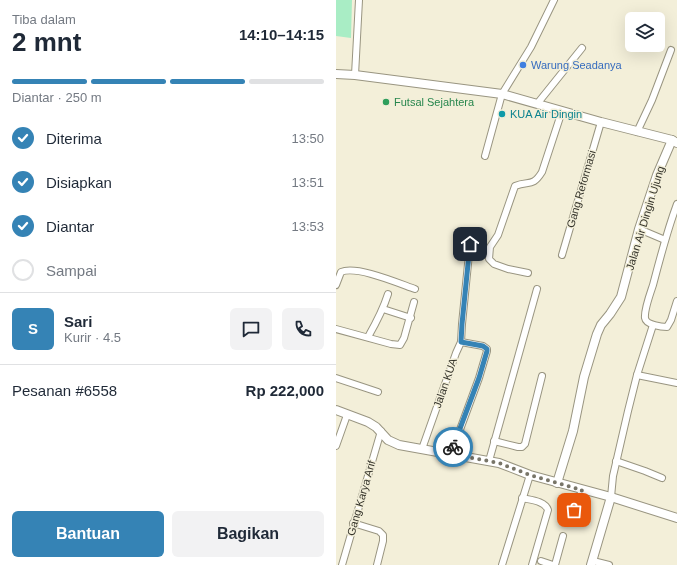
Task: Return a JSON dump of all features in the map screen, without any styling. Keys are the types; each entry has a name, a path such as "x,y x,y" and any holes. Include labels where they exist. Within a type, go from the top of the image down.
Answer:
{"street":[{"path":"355,75 359,0"},
{"path":"485,156 502,94 532,47 554,0"},
{"path":"537,104 582,48"},
{"path":"638,132 671,50"},
{"name":"Jalan Air Dingin Ujung","path":"336,74 355,75 502,94 562,112 674,142 657,175 639,229 621,297 596,334 584,377 572,431 557,483"},
{"path":"528,273 508,269 494,264 489,259 490,246 498,235 514,188 519,184 532,183 537,180 542,172 562,112"},
{"name":"Gang Reformasi","path":"562,255 600,122"},
{"path":"677,204 665,240 645,316 646,321 653,325 665,327 669,325 677,301"},
{"path":"639,229 665,240"},
{"name":"Jalan KUA","path":"422,449 461,342 470,244"},
{"path":"336,285 341,272 348,269 365,272 415,289"},
{"path":"489,461 538,289"},
{"path":"368,337 383,309 388,294"},
{"path":"336,328 391,344 400,345 411,318 414,302"},
{"path":"383,309 411,318"},
{"path":"609,565 592,563 611,497 612,476 637,375 653,325"},
{"path":"451,454 479,378 487,351 487,349 483,346 461,342"},
{"path":"637,375 677,384"},
{"path":"494,441 518,447 522,447 525,444 542,376"},
{"path":"336,378 378,392"},
{"path":"336,410 368,422 381,431 388,440 399,444 499,463 530,475 611,497 677,518"},
{"path":"336,446 346,415"},
{"name":"Gang Karya Arif","path":"342,565 381,431"},
{"path":"616,461 662,478"},
{"path":"502,565 530,475"},
{"path":"574,510 582,490"},
{"path":"522,498 541,503 547,507 548,510 532,565"},
{"path":"353,523 379,531 383,535 377,565"},
{"path":"541,561 554,565 563,536"}],"green space":[{"path":"336,0 352,0 351,38 336,36"}],"way so far":[{"path":"453,447 451,454 499,463 545,480 582,490 574,510"}],"place":[{"name":"Warung Seadanya","path":"523,65"},
{"name":"Futsal Sejahtera","path":"386,102"},
{"name":"KUA Air Dingin","path":"502,114"}],"route":[{"path":"453,447 479,378 487,351 487,349 483,346 461,342 470,244"}]}
